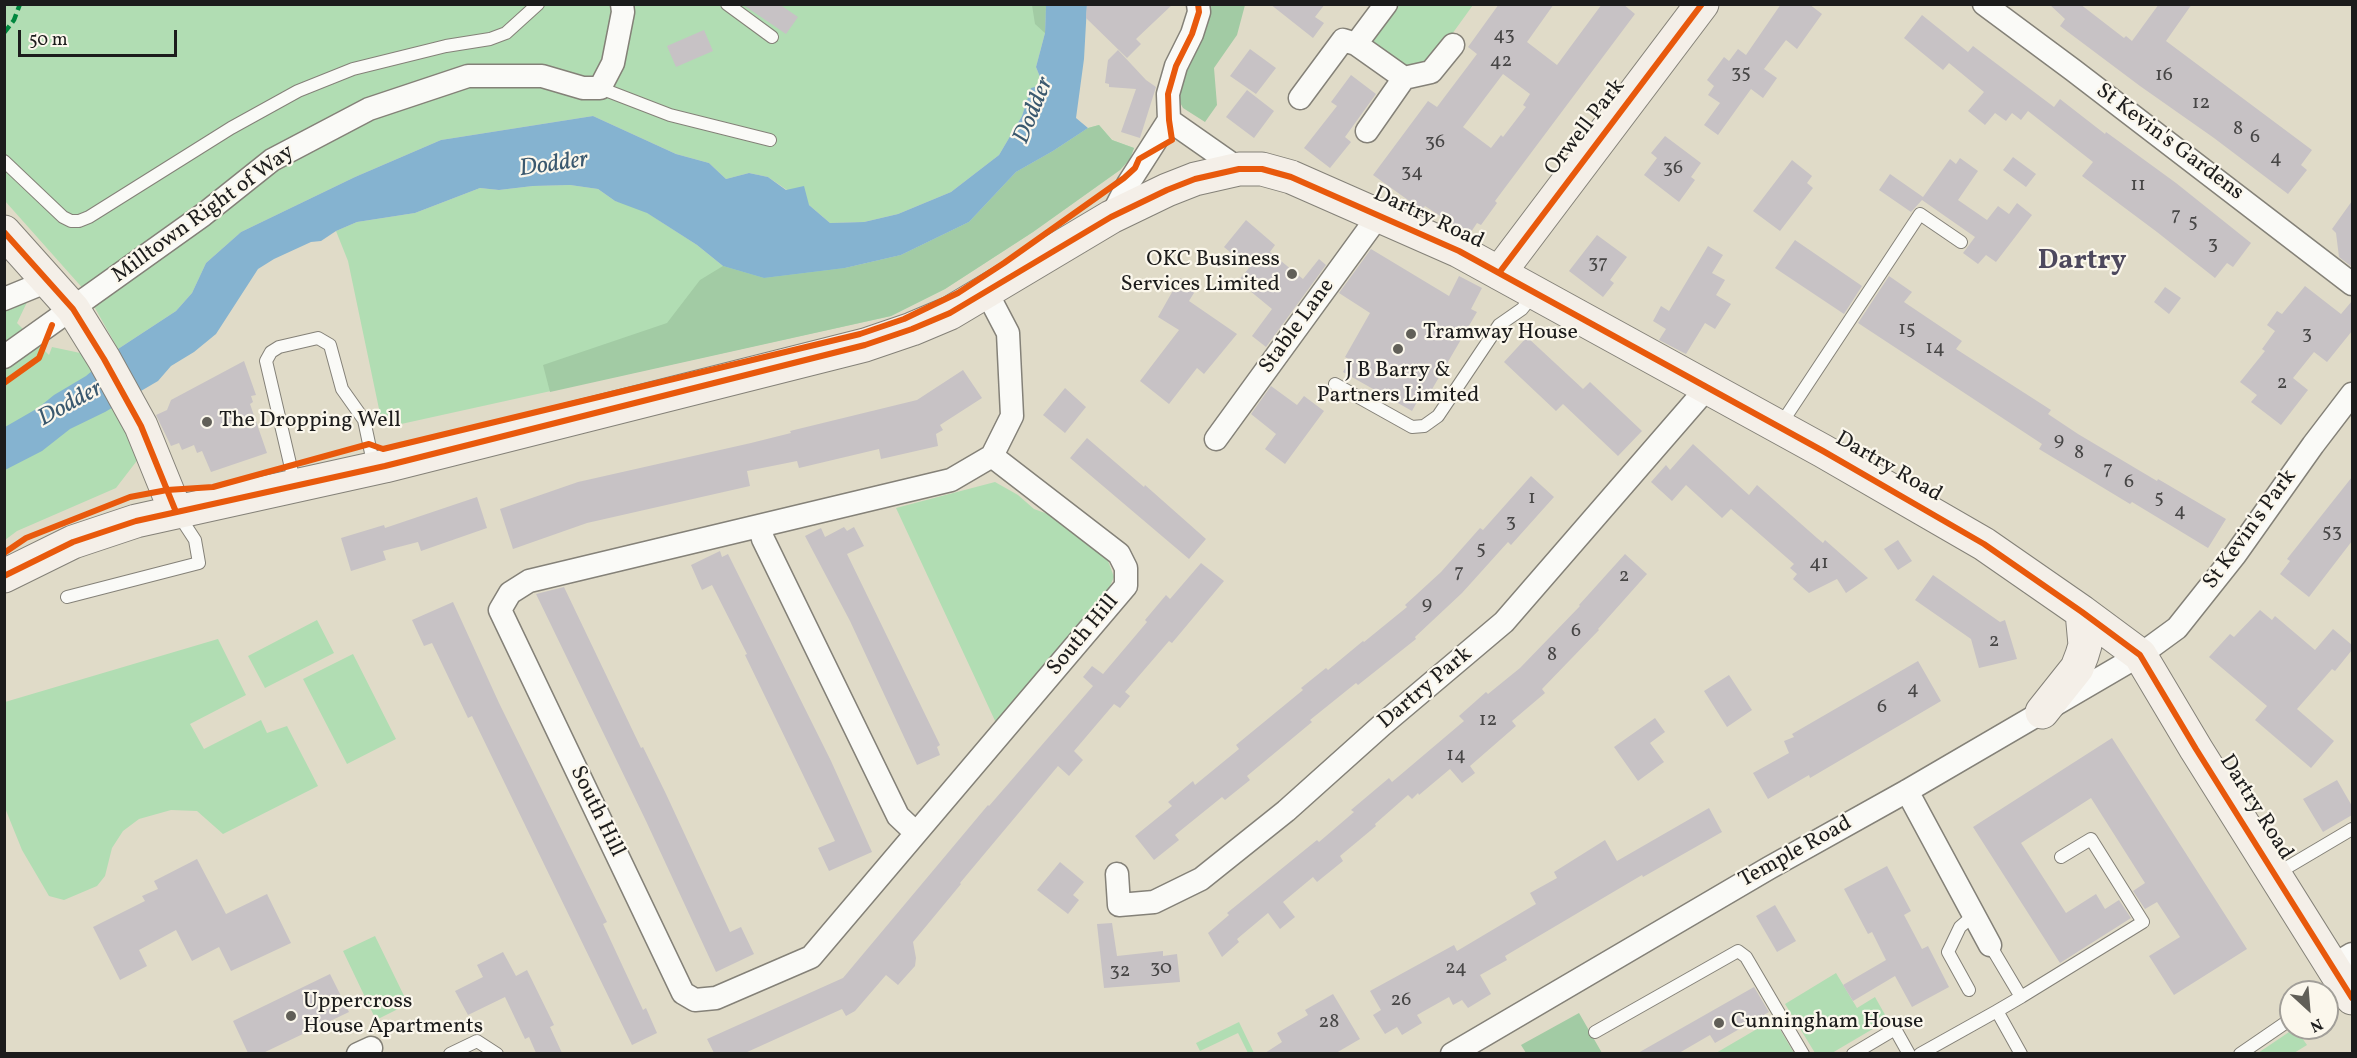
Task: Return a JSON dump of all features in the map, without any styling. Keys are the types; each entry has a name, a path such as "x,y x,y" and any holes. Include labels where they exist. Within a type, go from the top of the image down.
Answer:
{"main road":[{"name":"Orwell Park","path":"1499,273 1702,4"},
{"name":"Dartry Road","path":"1239,168 1262,170 1291,177 1459,251 1823,451 1983,544 2082,612 2140,655 2276,875 2343,978"},
{"path":"4,576 73,542 136,521 374,468 865,345 950,313 1111,218 1176,186 1239,168"},
{"path":"4,232 73,309 104,359 141,426 176,512"},
{"path":"2042,712 2076,668 2082,655 2085,645 2082,612"}],"street":[{"path":"600,88 613,63 623,12 622,4"},
{"path":"1111,218 1128,184 1168,120 1168,94 1176,66 1192,34 1198,4"},
{"path":"1356,44 1386,4"},
{"name":"St Kevin's Gardens","path":"1984,4 2352,284"},
{"path":"1300,98 1343,40 1356,44 1404,78"},
{"path":"1367,131 1404,78 1431,72 1453,45"},
{"name":"Milltown Right of Way","path":"4,357 203,215 272,160 369,109 468,76 542,76 584,88 600,88"},
{"path":"1168,120 1239,168"},
{"name":"Stable Lane","path":"1216,439 1379,215"},
{"path":"4,299 48,281"},
{"path":"986,291 1008,333 1012,416 992,456"},
{"name":"Dartry Park","path":"1117,874 1119,905 1154,902 1201,879 1287,811 1382,725 1504,622 1707,388"},
{"name":"St Kevin's Park","path":"2140,655 2177,628 2235,555 2352,394"},
{"name":"South Hill","path":"992,456 1119,554 1126,568 1126,586 812,957 716,998 695,1000 683,993 500,610 510,592 529,581 951,480 992,456"},
{"path":"760,526 763,539 898,816 916,833"},
{"name":"Temple Road","path":"1452,1053 2140,655"},
{"path":"1907,791 1990,945"}],"lane":[{"path":"4,161 63,217 71,221 79,221 231,128 298,91 325,79 373,64 446,45 490,39 506,33 538,4"},
{"path":"727,4 772,37"},
{"path":"600,88 670,115 770,140"},
{"path":"1778,428 1920,214 1961,242"},
{"path":"1335,384 1412,427 1424,426 1438,416 1499,325 1522,309 1535,293"},
{"path":"296,486 266,361 279,347 318,338 330,345 342,389 364,420 374,468"},
{"path":"67,597 199,562 195,540 176,512"},
{"path":"2276,875 2352,829"},
{"path":"1920,1053 2021,998 2143,922 2091,839 2061,857"},
{"path":"1969,990 1948,952 1960,927 1974,915"},
{"path":"1990,945 2021,998"},
{"path":"1595,1032 1738,951 1746,957 1803,1053"},
{"path":"1997,1011 2021,1053"},
{"path":"2240,1053 2279,1027"},
{"path":"1853,1053 1895,1029 1909,1053"},
{"path":"450,1053 477,1041 498,1053"}],"green space":[{"path":"4,5 1046,5 1045,33 1036,67 1042,82 1031,89 1022,116 999,155 951,192 898,214 864,222 830,223 809,205 768,177 749,173 726,179 709,163 676,154 593,116 441,140 355,177 241,232 206,263 192,293 176,311 118,349 86,292 5,201"},
{"path":"1032,5 1046,5 1045,33 1035,24"},
{"path":"1201,5 1245,5 1237,35 1214,68 1217,105 1205,122 1183,108 1176,95"},
{"path":"1398,5 1473,5 1429,66 1411,72 1368,44"},
{"path":"1099,125 1112,140 1134,148 1130,159 1120,170 1033,232 945,289 891,316 383,428 348,261 336,231 357,222 415,213 480,188 499,190 570,185 598,189 615,201 638,207 697,245 723,266 845,268 901,255 969,222 1016,172 1088,128"},
{"path":"1099,125 1112,140 1134,148 1130,159 1120,170 1033,232 945,289 891,316 550,392 543,365 667,323 700,280 723,266 764,278 845,268 901,255 969,222 1016,172 1088,128"},
{"path":"30,296 17,323 49,355 52,347 85,354 139,458 116,488 17,531 5,540 5,307"},
{"path":"995,482 1018,495 1034,509 1056,517 1107,558 1114,577 1106,595 997,725 896,508"},
{"path":"317,620 334,653 265,688 248,656"},
{"path":"218,639 246,695 190,724 204,749 261,720 267,733 287,726 318,786 223,834 197,811 171,810 139,819 123,831 112,848 105,876 97,886 64,900 49,896 22,850 5,808 5,702"},
{"path":"353,654 396,739 347,764 303,679"},
{"path":"375,936 408,1004 376,1020 343,951"},
{"path":"1836,973 1857,1008 1875,997 1888,1020 1832,1053 1815,1053 1785,1004"},
{"path":"1579,1013 1602,1053 1526,1053 1521,1045"},
{"path":"1774,1019 1794,1053 1716,1053"},
{"path":"1239,1022 1254,1053 1248,1053 1238,1033 1200,1051 1196,1043"},
{"path":"2279,1039 2303,1040 2307,1045 2294,1053 2258,1053"}],"water":[{"name":"Dodder","path":"1046,5 1087,5 1084,59 1076,118 1088,128 1016,172 969,222 901,255 845,268 764,278 723,266 697,245 647,213 615,201 598,189 570,185 499,190 480,188 415,213 357,222 336,231 321,241 311,242 274,259 258,269 216,334 194,352 171,366 158,381 105,412 70,429 42,451 5,470 5,427 86,376 118,349 176,311 192,293 206,263 241,232 355,177 441,140 593,116 676,154 709,163 726,179 749,173 768,177 786,190 804,186 809,205 830,223 864,222 898,214 951,192 999,155 1022,116 1031,88 1039,86 1042,82 1036,67 1045,33"}],"building":[{"path":"742,4 779,4 798,17 786,34"},
{"path":"1087,4 1173,4 1136,39 1141,44 1127,58 1086,18"},
{"path":"1270,4 1325,4 1315,17 1324,23 1313,38"},
{"path":"1499,4 1554,4 1527,42 1557,65 1602,4 1623,4 1635,14 1495,201 1497,203 1481,225 1477,223 1469,235 1425,206 1422,210 1373,175 1428,101 1437,107 1477,54 1468,47","holes":["1503,74 1530,94 1523,105 1526,107 1503,137 1501,135 1491,148 1463,127"]},
{"path":"1781,4 1809,4 1822,14 1797,49 1786,40 1764,69 1777,78 1763,98 1751,89 1718,135 1704,125 1720,103 1708,95 1714,86 1707,80 1724,57 1729,61 1738,49 1746,55"},
{"path":"2049,4 2080,4 2124,38 2126,36 2132,41 2159,4 2192,4 2166,41 2312,150 2301,165 2307,170 2288,194 2060,26 2065,19"},
{"path":"1922,15 1968,52 1973,46 2054,107 2060,99 2105,134 2106,132 2176,183 2251,243 2233,267 2227,263 2215,278 2082,176 2093,162 2028,111 2021,120 2012,113 2006,121 1995,113 1985,125 1968,111 1984,92 1949,63 1943,70 1904,38"},
{"path":"704,30 713,51 676,67 667,46"},
{"path":"1250,49 1276,68 1256,94 1230,76"},
{"path":"1118,50 1146,80 1156,87 1140,138 1121,132 1136,89 1109,87 1109,84 1105,83 1108,60"},
{"path":"1351,75 1376,94 1345,137 1351,142 1330,168 1304,148 1337,106 1331,102"},
{"path":"1247,90 1274,111 1254,138 1226,117"},
{"path":"1665,136 1701,163 1691,177 1695,180 1679,202 1644,175 1657,158 1651,153"},
{"path":"2013,157 2036,174 2026,187 2003,170"},
{"path":"1960,158 1978,171 1958,200 1987,220 1998,206 2009,214 2017,203 2032,215 1996,262 1986,255 1978,264 1963,253 1975,237 1922,200 1911,212 1879,190 1890,174 1923,197 1950,159 1956,164"},
{"path":"1792,160 1812,176 1807,183 1813,188 1780,231 1753,211"},
{"path":"2352,201 2352,267 2339,257 2336,233 2332,229"},
{"path":"1246,220 1275,245 1270,252 1303,279 1319,259 1326,265 1266,347 1252,336 1272,309 1238,281 1249,268 1224,247"},
{"path":"1597,235 1627,257 1610,280 1614,283 1603,297 1569,271"},
{"path":"1795,240 1862,286 1844,314 1775,268"},
{"path":"1708,246 1723,255 1712,273 1725,280 1716,295 1731,304 1715,329 1705,323 1686,354 1659,340 1666,329 1653,321 1661,306 1669,311"},
{"name":"Tramway House","path":"1371,249 1449,296 1459,276 1482,288 1471,309 1477,312 1424,403 1418,400 1412,411 1343,372 1350,360 1345,357 1370,313 1339,293"},
{"path":"1889,276 1912,292 1904,302 1962,341 1956,349 2051,410 2048,414 2078,434 2226,519 2208,548 2039,449 2042,444 1858,323"},
{"path":"1180,278 1197,288 1189,301 1237,334 1204,374 1197,368 1169,404 1140,381 1179,330 1158,317"},
{"path":"2305,286 2341,314 2352,301 2352,331 2327,362 2314,352 2293,378 2308,390 2281,425 2251,402 2257,395 2240,382 2265,351 2262,349 2275,331 2267,325 2277,311 2282,314"},
{"path":"2165,287 2181,298 2169,314 2154,302"},
{"path":"1527,337 1583,389 1590,382 1642,431 1618,456 1563,404 1556,411 1504,362"},
{"name":"The Dropping Well","path":"244,361 256,395 251,396 253,402 250,404 267,453 211,472 202,451 197,453 194,445 182,450 179,443 171,446 156,415 167,410 171,400"},
{"path":"963,370 982,398 940,425 943,430 936,434 938,446 881,459 879,449 799,468 797,461 747,471 750,486 587,523 513,549 500,509 578,482 751,443 791,433 790,431 917,400"},
{"path":"1271,386 1297,405 1304,396 1324,411 1285,464 1265,449 1276,434 1251,414"},
{"path":"1065,388 1086,407 1065,433 1043,415"},
{"path":"1087,438 1206,539 1189,559 1070,458"},
{"path":"1693,444 1749,495 1757,485 1817,538 1823,543 1825,540 1868,578 1846,593 1837,579 1809,593 1793,579 1797,574 1790,568 1794,564 1731,509 1722,518 1686,485 1672,501 1651,482 1666,465 1670,470"},
{"path":"1531,476 1554,497 1511,545 1508,542 1462,593 1415,637 1416,639 1310,720 1312,722 1247,776 1250,780 1225,800 1222,797 1175,835 1179,840 1154,860 1135,836 1172,806 1168,802 1193,781 1195,785 1239,749 1236,745 1303,690 1301,688 1326,668 1328,670 1407,607 1405,605 1441,572 1480,528 1483,530"},
{"path":"2352,477 2352,541 2309,597 2280,574 2290,561 2287,559"},
{"path":"477,497 487,528 421,551 418,542 383,551 386,560 351,571 341,538 384,525 385,528"},
{"path":"844,527 847,531 854,527 864,546 847,554 940,745 937,747 940,755 917,765 850,621 805,536 821,528 825,537"},
{"path":"1898,540 1912,561 1898,570 1884,549"},
{"path":"720,551 722,557 728,554 831,761 872,852 829,871 818,848 835,841 712,585 702,590 691,565"},
{"path":"1625,554 1647,574 1599,630 1542,689 1545,693 1512,721 1516,726 1470,766 1475,773 1462,783 1450,769 1419,795 1418,793 1412,799 1408,795 1340,856 1343,861 1317,882 1313,877 1283,902 1295,917 1280,929 1268,913 1237,939 1239,942 1222,957 1208,933 1229,915 1227,913 1317,840 1319,842 1354,812 1351,810 1389,778 1392,782 1464,721 1459,716 1486,692 1488,694 1520,668 1580,606"},
{"path":"1201,563 1224,581 1172,643 1169,641 1125,692 1130,696 1120,708 1114,704 1074,751 1083,760 1069,776 1058,766 960,883 913,942 915,966 898,985 886,975 855,1011 846,1016 842,1009 745,1053 714,1053 707,1039 843,978 988,805 1093,686 1083,677 1092,666 1103,674 1147,622 1145,620 1166,595 1170,599"},
{"path":"1933,575 2000,622 2005,620 2017,659 1979,668 1971,639 1915,600"},
{"path":"564,587 641,748 643,747 666,794 730,932 741,927 754,954 716,972 536,594"},
{"path":"453,602 499,703 607,922 603,924 643,1010 646,1008 657,1033 632,1045 472,716 468,718 432,643 424,646 412,620"},
{"path":"2260,610 2272,620 2275,616 2315,650 2333,629 2352,645 2352,650 2335,671 2332,669 2297,709 2334,741 2311,768 2255,720 2267,706 2209,657 2230,634 2234,637"},
{"path":"1918,661 1941,701 1810,778 1809,775 1768,799 1753,773 1789,753 1784,741 1794,737 1792,734"},
{"path":"1729,675 1752,710 1727,727 1704,691"},
{"path":"1655,718 1665,732 1650,743 1664,762 1638,781 1614,747"},
{"path":"2112,738 2247,949 2174,995 2149,956 2180,937 2157,902 2145,909 2133,891 2145,883 2091,798 2021,843 2066,913 2096,894 2105,909 2119,900 2131,918 2060,963 1973,827"},
{"path":"2337,780 2352,806 2352,815 2323,832 2303,799"},
{"path":"1709,808 1722,832 1643,877 1642,875 1505,956 1507,960 1480,975 1491,994 1468,1008 1462,1000 1453,1005 1449,997 1417,1015 1422,1023 1402,1035 1397,1027 1385,1034 1373,1015 1381,1010 1370,991 1454,945 1457,951 1536,904 1530,893 1557,878 1554,872 1605,840 1617,861"},
{"path":"197,859 226,914 267,894 291,943 231,971 219,947 192,961 176,930 139,950 147,966 120,980 93,927 145,901 142,896 158,889 154,881"},
{"path":"1060,862 1084,882 1073,895 1079,900 1068,914 1037,890"},
{"path":"1887,866 1911,911 1904,915 1922,949 1928,946 1949,987 1912,1007 1895,976 1853,1001 1843,985 1886,960 1872,932 1868,934 1844,889"},
{"path":"1775,905 1796,941 1777,952 1756,916"},
{"path":"1112,923 1117,956 1163,951 1163,956 1177,954 1180,982 1104,988 1097,924"},
{"path":"503,952 516,976 527,970 554,1025 550,1027 562,1053 536,1053 529,1037 525,1039 505,997 468,1015 455,991 483,977 477,965"},
{"name":"Uppercross House Apartments","path":"330,974 349,1012 263,1053 248,1053 233,1021"},
{"name":"Cunningham House","path":"1754,987 1769,1012 1715,1043 1710,1035 1679,1053 1638,1053"},
{"path":"1333,994 1360,1039 1336,1053 1265,1053 1282,1042 1277,1033 1308,1015 1305,1010"}],"marked path":[{"path":"4,33 14,20 20,4"}],"cycle path":[{"path":"4,553 26,538 130,497 167,490 213,487 369,444 383,449 860,334 904,319 958,293 1004,263 1124,178 1135,168 1139,159 1172,140 1168,94 1176,66 1192,34 1199,12 1198,4"},
{"path":"1499,273 1702,4"},
{"path":"4,576 73,542 136,521 385,466 865,345 950,313 1111,217 1167,190 1195,179 1239,169 1262,169 1291,177 1459,251 1823,451 1984,544 2140,655 2352,998"},
{"path":"4,232 73,309 104,359 141,426 176,512"},
{"path":"4,383 39,358 52,325"}],"place":[{"name":"OKC Business Services Limited","path":"1292,274"},
{"name":"Tramway House","path":"1411,334"},
{"name":"J B Barry & Partners Limited","path":"1398,349"},
{"name":"The Dropping Well","path":"207,422"},
{"name":"Uppercross House Apartments","path":"291,1016"},
{"name":"Cunningham House","path":"1719,1023"}],"district":[{"name":"Dartry","path":"2082,263"}]}
